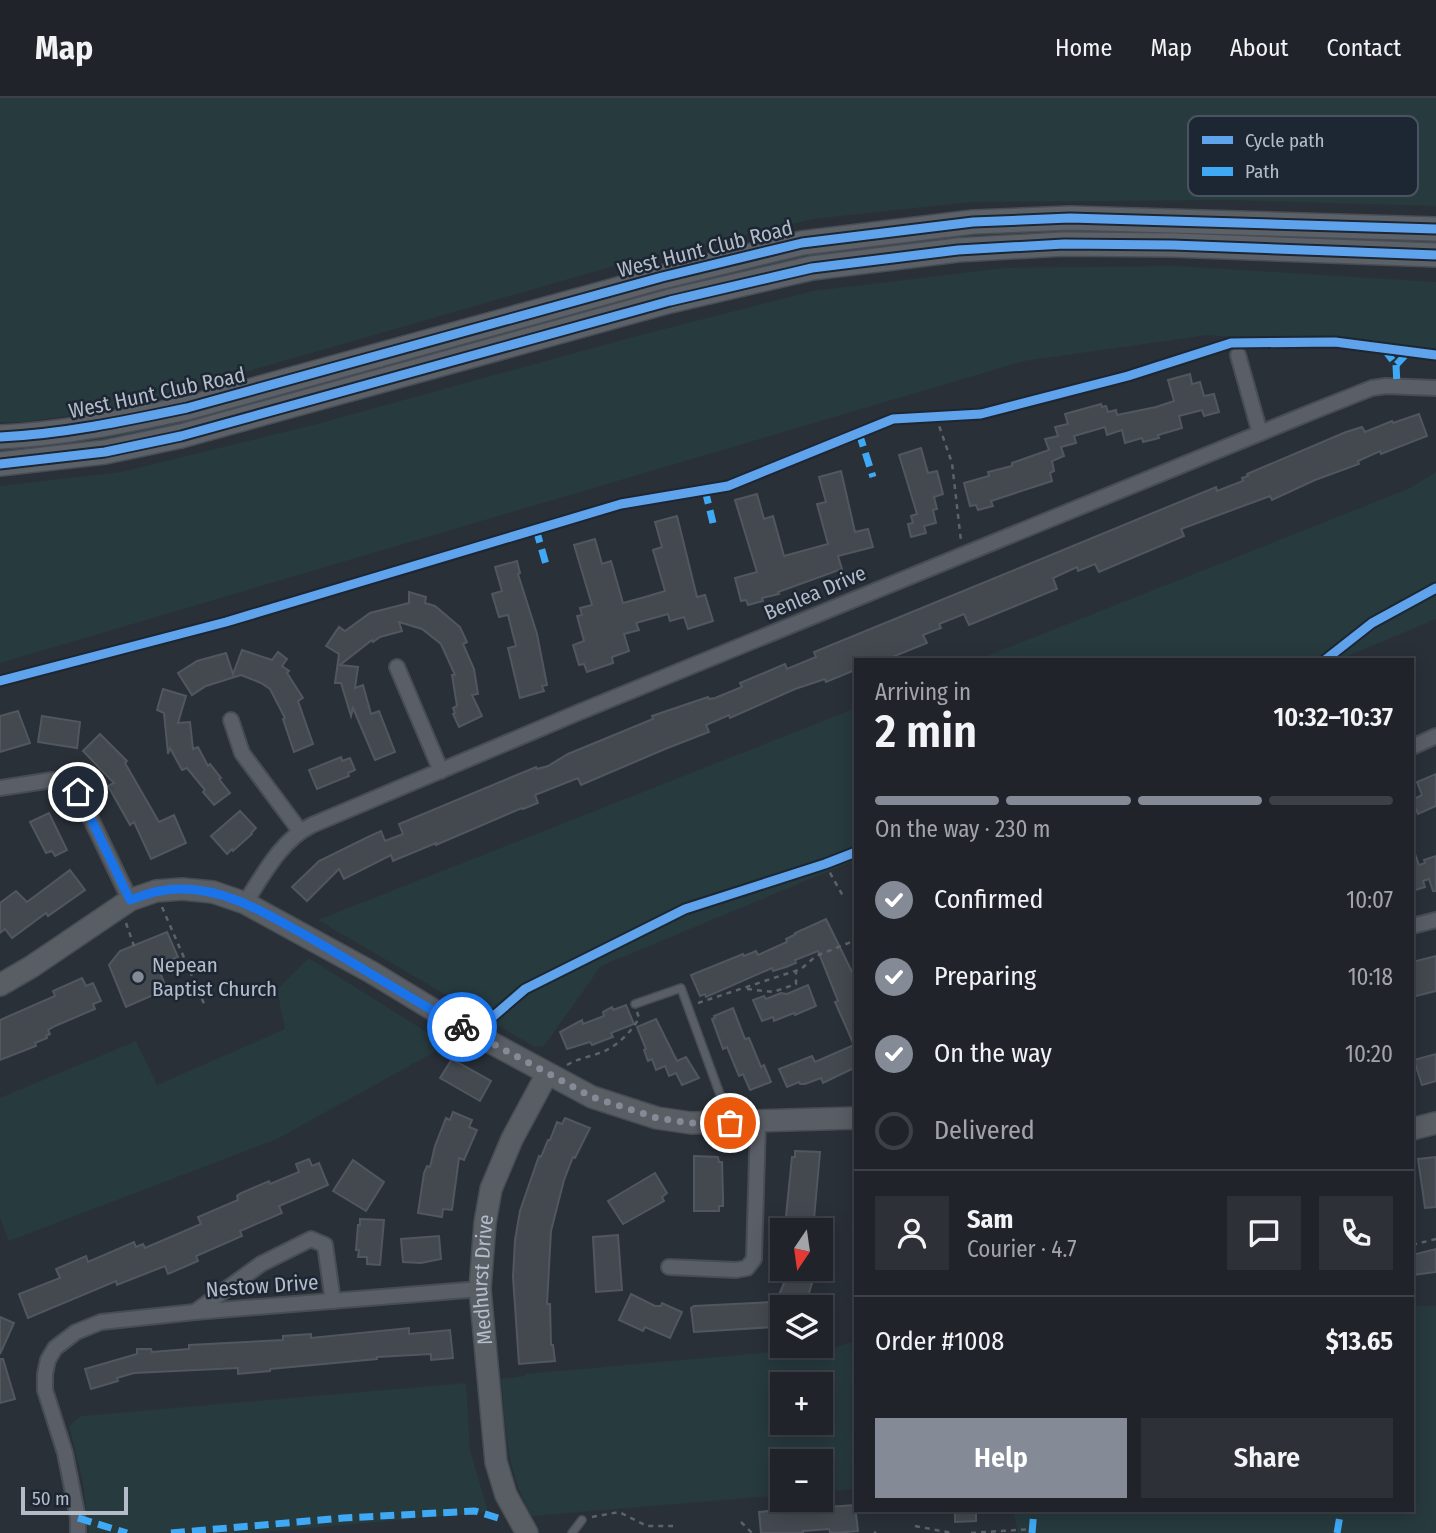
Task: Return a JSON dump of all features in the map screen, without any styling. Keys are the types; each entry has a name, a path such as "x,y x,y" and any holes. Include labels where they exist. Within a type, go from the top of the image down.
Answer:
{"main road":[{"name":"West Hunt Club Road","path":"0,437 32,436 111,424 187,408 662,277 802,243 973,222 1070,218 1436,229"},
{"name":"West Hunt Club Road","path":"0,464 105,452 181,436 670,301 813,268 958,250 1064,244 1173,245 1436,255"}],"street":[{"path":"1238,355 1260,433"},
{"name":"Benlea Drive","path":"246,903 267,868 300,831 962,555 1372,388 1436,388"},
{"path":"397,667 441,771"},
{"path":"231,720 242,753 300,831"},
{"path":"1414,746 1436,736"},
{"path":"0,788 52,780 78,792 125,903"},
{"path":"0,985 125,903 156,891 182,888 203,891 246,903 557,1069 592,1097 657,1118 691,1123 854,1118"},
{"path":"1414,926 1436,920"},
{"name":"Medhurst Drive","path":"527,1533 506,1495 496,1462 480,1289 485,1223 491,1189 512,1139 557,1069"},
{"path":"669,1267 736,1270 747,1268 754,1259 758,1122"},
{"path":"1414,1128 1436,1123"},
{"name":"Nestow Drive","path":"195,1312 261,1265 311,1239 325,1245 333,1301"},
{"name":"Nestow Drive","path":"78,1533 78,1518 65,1453 45,1390 48,1360 55,1348 76,1332 101,1322 480,1289"}],"lane":[{"path":"635,1004 681,988 730,1123"},
{"path":"572,1533 582,1520"}],"path":[{"path":"925,417 947,416"},
{"path":"936,417 952,463 962,555"},
{"path":"813,868 836,860"},
{"path":"825,864 843,895"},
{"path":"156,891 205,1006"},
{"path":"125,903 134,946"},
{"path":"688,1007 802,970 816,956 854,941"},
{"path":"745,988 774,992 796,984 796,971"},
{"path":"557,1069 607,1050 628,1034 639,1018 635,1004"},
{"path":"1414,1244 1436,1239"},
{"path":"582,1520 619,1513 647,1525 673,1526"},
{"path":"741,1522 752,1533"},
{"path":"915,1526 952,1533"},
{"path":"971,1533 1032,1529"}],"green space":[{"path":"0,98 1436,98 1436,206 1231,200 971,202 813,219 617,265 117,409 24,422 0,422"},
{"path":"1051,227 1436,238 1436,247 928,244 109,443 0,455 0,446 777,258 915,236"},
{"path":"1175,266 1436,282 1436,353 1208,335 1024,361 0,663 0,486 121,472 313,425 633,337 813,291 1004,268"},
{"path":"1436,472 1436,619 1343,658 982,658 1408,489"},
{"path":"854,709 854,861 601,966 544,1046 535,1047 318,920"},
{"path":"309,958 447,1045 277,1139 9,1241 0,1217 0,1098 136,1041 157,1085 285,1029 277,990"},
{"path":"1414,1306 1436,1306 1436,1533 1018,1533 1013,1512 1414,1512"},
{"path":"854,1343 854,1489 833,1491 833,1449 770,1449 770,1496 532,1516 523,1500 512,1467 501,1379 770,1352 770,1358 833,1358 833,1347"},
{"path":"466,1383 470,1450 488,1512 256,1533 89,1533 83,1482 69,1426 81,1416"}],"building":[{"path":"1190,374 1192,384 1200,382 1204,396 1214,394 1219,412 1204,416 1202,410 1179,416 1182,428 1143,442 1142,438 1125,443 1122,430 1107,435 1105,427 1074,436 1076,443 1061,447 1064,456 1052,461 1052,481 991,501 993,506 978,510 976,505 970,506 964,483 989,476 988,472 1012,466 1012,463 1049,450 1045,439 1058,436 1055,427 1068,424 1065,414 1101,404 1102,407 1106,406 1108,412 1116,410 1117,415 1156,407 1174,401 1168,380"},
{"path":"1419,414 1427,436 1381,454 1380,451 1358,461 1359,464 1272,500 1270,496 1181,529 1184,536 1099,572 1095,564 1078,571 1077,567 1053,578 1057,589 969,625 964,614 939,624 941,628 923,635 927,643 890,658 854,658 854,670 826,682 825,679 795,689 730,718 729,715 706,725 709,732 581,785 578,778 535,795 538,803 436,845 393,861 391,855 344,879 339,869 307,901 292,887 319,861 368,837 381,831 385,841 403,834 399,824 536,767 548,766 568,754 653,719 652,716 708,697 715,698 742,687 740,683 785,664 787,669 816,657 814,652 1216,487 1217,491 1243,481 1242,478 1248,476 1247,474 1346,432 1362,427 1365,432 1392,421 1393,423"},
{"path":"921,448 928,473 937,471 943,494 934,497 936,523 924,526 926,533 911,537 908,524 913,523 911,516 917,514 899,455"},
{"path":"841,471 855,532 868,529 873,547 838,556 842,569 762,598 763,601 748,605 746,600 741,601 735,578 757,572 735,500 757,494 764,519 773,516 784,556 828,544 817,504 826,502 819,477"},
{"path":"677,516 697,597 705,595 713,621 688,629 684,617 670,621 668,614 636,623 639,630 624,634 629,651 612,657 613,663 587,672 584,664 579,665 573,645 584,641 577,616 582,615 580,608 592,605 574,545 595,539 602,564 611,561 623,603 645,597 665,591 653,550 662,547 655,522"},
{"path":"517,561 518,574 537,634 547,685 542,686 544,691 520,698 508,648 516,646 508,615 499,617 492,594 502,591 495,567"},
{"path":"409,592 426,597 425,603 435,606 460,627 467,642 463,644 474,669 478,694 472,695 482,716 459,727 453,714 453,708 457,706 452,675 455,675 441,644 422,629 399,622 402,631 380,637 373,642 372,640 340,665 358,667 355,688 363,685 371,714 379,711 395,752 375,760 353,708 351,716 341,683 335,683 339,654 326,646 339,627 345,631 370,613 409,603"},
{"path":"242,650 272,660 278,652 287,659 282,666 289,671 287,673 303,698 298,701 313,744 294,752 283,719 285,718 270,689 261,683 241,675 206,686 192,695 178,673 197,661 226,653 233,674"},
{"path":"163,689 186,696 178,723 190,722 193,749 198,747 208,766 210,764 230,793 214,805 187,768 182,770 170,748 168,754 164,713 157,710"},
{"path":"18,711 30,743 0,752 0,716"},
{"path":"42,716 80,722 77,748 38,742"},
{"path":"100,734 127,761 125,763 159,822 174,815 186,843 151,859 134,822 130,825 108,786 114,783 83,751"},
{"path":"341,757 342,761 350,758 355,770 348,773 349,776 317,789 309,770"},
{"path":"1436,774 1436,806 1418,814 1414,799 1422,795 1417,782"},
{"path":"240,811 256,828 227,854 211,836"},
{"path":"49,813 67,850 55,856 52,851 46,853 30,822"},
{"path":"1414,854 1419,865 1436,856 1436,891 1433,891 1429,879 1423,881 1425,887 1414,890"},
{"path":"70,870 85,890 48,916 46,913 12,938 5,929 0,933 0,903 16,891 27,902"},
{"path":"826,919 854,976 854,1045 835,1002 838,1001 818,951 795,960 796,963 773,971 772,968 706,997 705,994 700,996 691,975 743,954 744,956 756,951 758,955 787,942 786,939"},
{"name":"Nepean Baptist Church","path":"167,932 178,957 157,966 167,989 126,1007 109,965 120,951"},
{"path":"1436,956 1436,991 1414,996 1414,962"},
{"path":"82,978 86,986 93,983 101,1001 93,1004 95,1009 48,1030 50,1034 47,1038 35,1043 36,1046 0,1060 0,1020 55,996 53,991"},
{"path":"808,985 816,1006 774,1021 773,1017 762,1021 753,1000 787,994"},
{"path":"626,1005 634,1024 611,1033 613,1037 592,1045 590,1042 567,1049 560,1032 582,1020 583,1024 604,1016 603,1012 612,1007 613,1010"},
{"path":"733,1008 745,1039 749,1038 761,1067 764,1065 771,1082 750,1090 743,1074 739,1076 727,1047 723,1049 712,1019"},
{"path":"656,1019 677,1061 686,1057 699,1078 682,1085 676,1073 669,1076 665,1066 656,1070 652,1059 648,1061 637,1027"},
{"path":"854,1045 854,1068 823,1083 821,1078 787,1087 779,1069 812,1056 815,1062"},
{"path":"1436,1054 1436,1081 1422,1085 1414,1060"},
{"path":"452,1059 491,1081 480,1101 440,1078"},
{"path":"453,1112 472,1120 469,1127 477,1130 464,1160 459,1158 452,1210 443,1209 442,1217 418,1213 424,1173 427,1166 430,1167 446,1118 450,1120"},
{"path":"565,1118 590,1128 575,1158 573,1157 564,1180 551,1231 547,1304 550,1304 551,1345 555,1361 519,1364 513,1277 520,1211 539,1156 541,1157 550,1140 557,1122 562,1124"},
{"path":"795,1151 820,1152 814,1218 786,1218 792,1157 795,1157"},
{"path":"694,1156 718,1157 719,1162 722,1162 723,1206 719,1206 719,1211 694,1211"},
{"path":"1436,1157 1436,1207 1425,1208 1418,1159"},
{"path":"309,1159 312,1166 319,1163 328,1185 279,1206 282,1213 240,1231 242,1236 196,1256 198,1261 168,1274 165,1266 117,1285 116,1281 28,1318 19,1294 60,1278 56,1269 86,1256 88,1262 134,1242 136,1247 143,1244 145,1248 201,1224 198,1217 238,1200 239,1194 299,1172 296,1164"},
{"path":"353,1160 384,1182 366,1211 333,1191"},
{"path":"655,1173 667,1193 662,1197 664,1201 623,1224 608,1201"},
{"path":"360,1219 384,1220 380,1265 367,1264 367,1257 358,1257 359,1250 356,1250"},
{"path":"618,1235 622,1290 596,1292 593,1237"},
{"path":"439,1236 441,1259 421,1263 403,1262 401,1239"},
{"path":"1436,1249 1436,1272 1414,1275 1414,1254"},
{"path":"785,1281 813,1281 808,1295 779,1295"},
{"path":"631,1294 655,1306 661,1306 662,1303 682,1312 670,1338 645,1327 643,1331 619,1320"},
{"path":"770,1302 770,1327 694,1332 691,1308"},
{"path":"0,1317 14,1323 0,1354"},
{"path":"409,1328 409,1334 450,1330 453,1358 431,1360 431,1354 377,1357 238,1374 238,1368 134,1373 91,1389 85,1369 137,1354 137,1349 151,1349 152,1352 189,1349 189,1345 283,1340 283,1336 311,1334 311,1338"},
{"path":"0,1359 3,1359 15,1399 0,1403"},
{"path":"854,1505 856,1512 858,1531 836,1533 830,1532 829,1529 803,1533 761,1533 759,1512 833,1512 833,1507"},
{"path":"955,1512 976,1512 976,1521 955,1522"}],"marked path":[{"path":"1384,349 1396,365 1409,351"},
{"path":"1396,365 1397,385"},
{"path":"859,433 873,477"},
{"path":"705,490 713,523"},
{"path":"536,529 547,568"},
{"path":"171,1533 343,1518 475,1511 498,1518"},
{"path":"1032,1533 1034,1512"},
{"path":"1337,1533 1341,1512"},
{"path":"78,1518 127,1533"}],"cycle path":[{"path":"0,437 71,430 187,408 662,277 802,243 973,222 1070,218 1436,229"},
{"path":"0,464 105,452 181,436 670,301 812,268 958,250 1064,244 1173,245 1436,255"},
{"path":"0,681 226,622 621,504 728,486 893,419 981,414 1128,376 1231,343 1335,342 1436,355"},
{"path":"1328,658 1372,623 1436,588"},
{"path":"474,1033 525,989 685,909 854,853"}],"way so far":[{"path":"462,1027 592,1097 657,1118 691,1123 730,1123"}],"place":[{"name":"Nepean Baptist Church","path":"138,977"}],"route":[{"path":"78,792 130,900 156,891 182,888 213,892 246,903 371,972 462,1027"}]}
